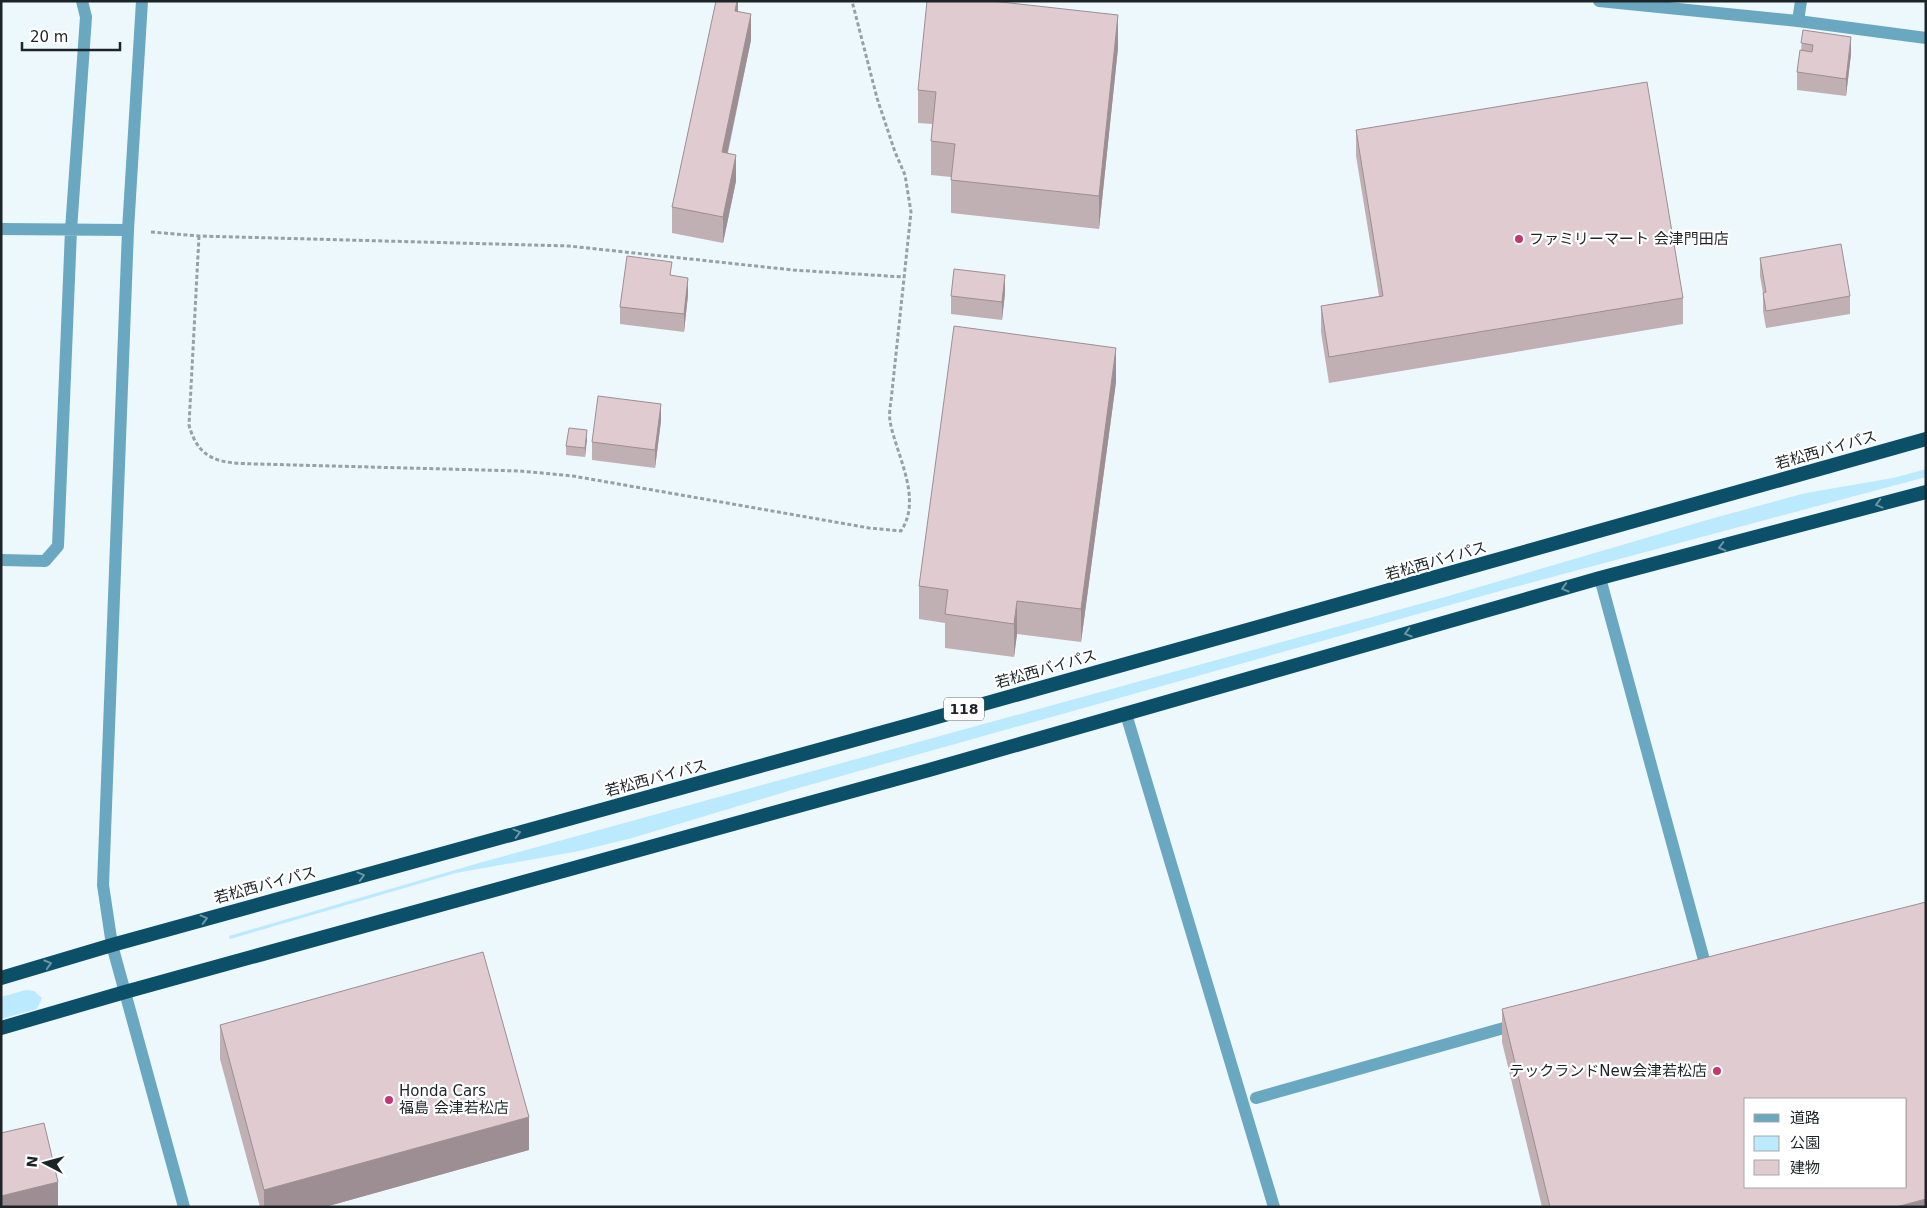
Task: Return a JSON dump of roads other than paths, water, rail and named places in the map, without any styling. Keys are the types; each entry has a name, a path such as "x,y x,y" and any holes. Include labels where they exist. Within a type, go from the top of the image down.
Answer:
{"highway":[{"name":"若松西バイパス","path":"1,978 112,945 983,704 1926,439"},
{"path":"1,1028 1126,714 1600,578 1926,492"}],"street":[{"path":"1,560 45,561 58,546 71,230 86,17 82,1"},
{"path":"142,1 128,230 103,885 112,945 184,1207"},
{"path":"1599,1 1798,21 1926,38"},
{"path":"1798,21 1801,1"},
{"path":"1,229 128,230"},
{"path":"1600,578 1707,971"},
{"path":"1126,714 1274,1207"},
{"path":"1256,1098 1534,1020"}],"place":[{"name":"ファミリーマート 会津門田店","path":"1519,239"},
{"name":"テックランドNew会津若松店","path":"1717,1071"},
{"name":"Honda Cars 福島 会津若松店","path":"389,1100"}]}
